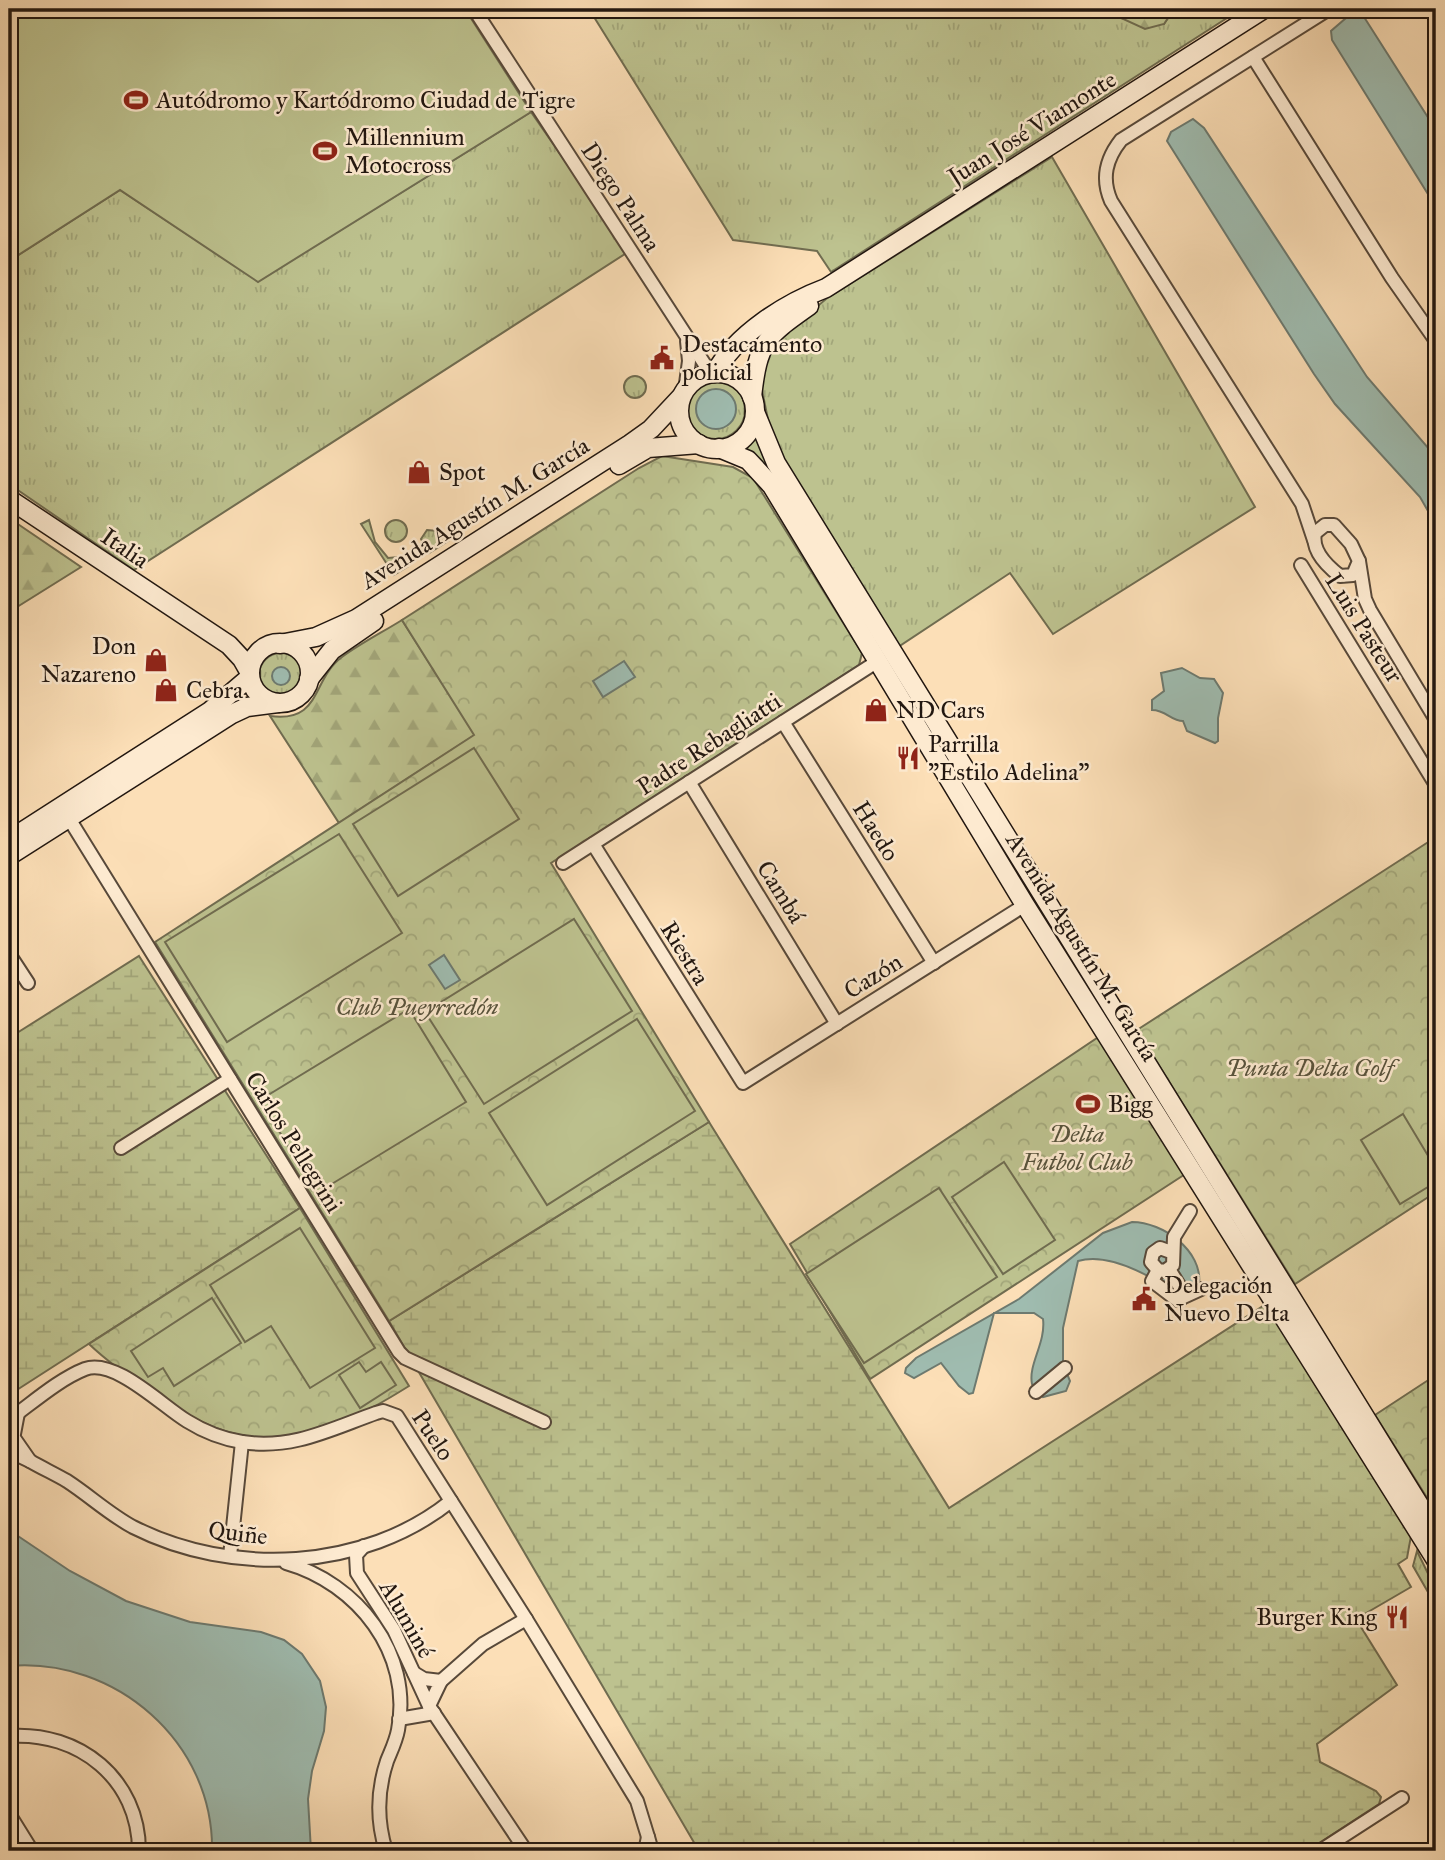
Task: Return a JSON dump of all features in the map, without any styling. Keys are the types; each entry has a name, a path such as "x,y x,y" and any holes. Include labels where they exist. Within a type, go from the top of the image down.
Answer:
{"main road":[{"name":"Juan José Viamonte","path":"713,374 730,354 779,311 826,288 1264,9"},
{"name":"Juan José Viamonte","path":"753,405 758,358 766,339 812,303 826,288"},
{"path":"713,374 727,375 741,382 753,405 752,423 740,441 719,449 699,444 688,435 679,419 683,394 698,378 713,374"},
{"name":"Avenida Agustín M. García","path":"276,644 316,637 356,618 630,444 650,429 683,394"},
{"name":"Avenida Agustín M. García","path":"753,405 776,463 1436,1532"},
{"name":"Avenida Agustín M. García","path":"309,678 344,640 635,455 660,445 699,444"},
{"name":"Avenida Agustín M. García","path":"719,449 748,460 763,473 1026,905 1436,1560"},
{"name":"Italia","path":"9,499 235,650 250,675"},
{"name":"Italia","path":"215,637 276,644"},
{"path":"9,840 210,711 250,675 256,655 276,644 298,650 304,656 309,678 296,698 247,707 232,714 9,856"},
{"path":"250,675 261,697 278,703"}],"street":[{"name":"Diego Palma","path":"474,9 713,374"},
{"path":"1329,9 1121,140 1109,158 1106,190 1302,504 1314,540 1328,567 1364,599 1436,720"},
{"path":"1253,57 1392,278 1436,341"},
{"path":"683,394 689,361 687,338"},
{"path":"1302,504 1334,525 1351,544 1359,561 1364,599"},
{"path":"1314,540 1320,528 1334,525"},
{"path":"1340,576 1353,575 1359,561"},
{"name":"Luis Pasteur","path":"1301,565 1436,785"},
{"name":"Padre Rebagliatti","path":"563,863 878,661"},
{"name":"Haedo","path":"783,722 934,963"},
{"name":"Cambá","path":"689,782 837,1024"},
{"name":"Carlos Pellegrini","path":"68,817 399,1352 405,1359 544,1422"},
{"name":"Riestra","path":"593,844 743,1083"},
{"name":"Cazón","path":"743,1083 1026,905"},
{"path":"9,954 28,983"},
{"path":"121,1148 230,1079"},
{"path":"1171,1252 1174,1237 1191,1211"},
{"path":"1180,1300 1152,1281 1164,1269 1174,1257 1171,1252 1160,1248 1153,1253 1151,1262 1164,1269 1180,1287 1180,1300"},
{"path":"1180,1300 1201,1289"},
{"name":"Puelo","path":"13,1417 86,1369 104,1367 124,1377 189,1422 242,1442 296,1441 337,1430 376,1413 390,1412 403,1423 452,1500 637,1801 653,1851"},
{"path":"1037,1392 1065,1367"},
{"path":"11,1439 13,1417"},
{"name":"Quiñe","path":"11,1439 30,1461 151,1535 230,1556 269,1559 328,1555 364,1546 411,1528 452,1500"},
{"path":"230,1556 242,1442"},
{"name":"Aluminé","path":"364,1546 356,1555 357,1573 394,1630 431,1710 526,1851"},
{"path":"322,1577 318,1565 328,1555 357,1573"},
{"path":"269,1559 322,1577 357,1602 382,1639 397,1677 399,1719 382,1780 379,1803 386,1851"},
{"path":"399,1719 431,1710 441,1681 492,1638 526,1619"},
{"path":"414,1673 424,1679 441,1681"},
{"path":"9,1736 46,1736 93,1757 114,1776 126,1793 136,1820 139,1851"},
{"path":"1320,1851 1402,1798"},
{"path":"9,1814 32,1851"},
{"path":"645,1851 648,1837"}],"green space":[{"path":"9,9 465,9 531,112 258,282 120,190 9,261"},
{"path":"589,9 1114,9 1121,18 1164,24 1174,9 1241,9 831,272 817,251 733,240"},
{"path":"1114,9 1174,9 1164,24 1145,29 1121,18"},
{"path":"531,112 628,252 134,570 9,484 9,261 120,190 258,281"},
{"path":"1052,157 1255,507 1053,634 1010,573 895,649 775,454 761,385 766,350 826,299"},
{"path":"635,376 645,383 646,387 639,397 635,398 625,391 624,387 631,377"},
{"path":"716,381 732,386 740,394 745,410 740,426 732,434 716,439 700,434 692,426 687,410 692,394 700,386"},
{"path":"757,429 1432,1538 740,449"},
{"name":"Club Pueyrredón","path":"662,456 733,467 753,478 862,653 859,665 551,863 709,1122 389,1321 155,942 474,735 402,620 639,468"},
{"path":"9,518 81,567 9,612"},
{"path":"369,520 375,542 388,558 399,557 407,567 394,575 361,524"},
{"path":"392,520 400,520 407,527 407,535 400,542 392,542 385,535 385,527"},
{"path":"427,530 438,531 448,541 429,553 421,539"},
{"path":"402,620 475,735 339,823 270,716 299,713 314,698 332,666 364,642"},
{"path":"281,653 290,654 297,659 302,666 302,684 297,691 290,696 281,697 272,696 265,691 260,684 259,675 260,666 265,659 272,654"},
{"path":"474,748 519,819 398,896 353,824"},
{"path":"339,834 402,933 227,1042 165,942"},
{"name":"Punta Delta Golf","path":"1436,837 1436,1192 1295,1284 1137,1030"},
{"path":"574,919 632,1011 484,1104 425,1012"},
{"path":"139,956 300,1208 9,1395 9,1038"},
{"path":"409,1009 466,1102 317,1193 260,1100"},
{"path":"637,1019 695,1111 547,1205 489,1113"},
{"name":"Delta Futbol Club","path":"1106,1032 1193,1169 870,1379 790,1244"},
{"path":"1403,1114 1436,1169 1436,1182 1400,1204 1361,1140"},
{"path":"709,1122 949,1508 1274,1299 1411,1536 1407,1558 1398,1564 1411,1587 1356,1619 1397,1685 1317,1744 1320,1762 1376,1791 1381,1797 1379,1804 1307,1851 699,1851 389,1321"},
{"path":"1004,1162 1055,1240 1003,1274 952,1197"},
{"path":"939,1188 997,1277 864,1363 806,1274"},
{"path":"300,1208 409,1386 343,1422 313,1433 284,1438 254,1438 224,1431 192,1417 130,1378 89,1344"},
{"path":"300,1228 375,1348 310,1388 271,1326 245,1342 210,1285"},
{"path":"212,1298 241,1343 174,1386 163,1368 148,1377 131,1351"},
{"path":"359,1362 366,1372 381,1362 396,1385 360,1408 339,1375"},
{"path":"1436,1375 1436,1512 1375,1415"},
{"path":"1417,1551 1436,1590 1436,1606 1413,1566"}],"shaded area":[{"path":"1353,12 1364,17 1436,130 1436,207 1332,40 1331,31"},
{"path":"1193,119 1204,128 1367,377 1436,457 1436,525 1420,497 1335,404 1167,141 1171,132"},
{"path":"716,389 724,390 730,395 735,401 735,417 730,423 724,428 716,429 708,428 702,423 697,417 696,409 697,401 702,395 708,390"},
{"path":"624,661 635,677 603,697 593,681"},
{"path":"281,667 289,672 290,676 285,684 281,685 273,680 272,676 277,668"},
{"path":"1182,668 1200,678 1214,679 1223,693 1218,718 1218,741 1215,743 1187,731 1183,721 1152,710 1152,700 1164,691 1161,673"},
{"path":"444,955 460,980 445,989 429,965"},
{"path":"1132,1222 1156,1227 1179,1241 1195,1260 1199,1272 1199,1284 1182,1297 1159,1282 1119,1263 1091,1259 1078,1261 1063,1328 1063,1364 1070,1381 1066,1391 1043,1397 1032,1384 1031,1376 1042,1336 1043,1319 1034,1313 995,1313 1019,1299 1103,1233"},
{"path":"994,1313 973,1393 969,1394 959,1386 941,1363 914,1378 905,1373 906,1368 916,1358"},
{"path":"9,1530 70,1571 126,1601 190,1622 261,1632 284,1640 302,1654 320,1681 326,1707 324,1731 312,1771 308,1799 311,1851 212,1851 208,1811 196,1775 177,1742 151,1714 120,1692 86,1676 48,1667 9,1666"}],"place":[{"name":"Autódromo y Kartódromo Ciudad de Tigre","path":"136,100"},
{"name":"Millennium Motocross","path":"325,151"},
{"name":"Destacamento policial","path":"662,358"},
{"name":"Spot","path":"419,472"},
{"name":"Don Nazareno","path":"156,660"},
{"name":"Cebra","path":"166,690"},
{"name":"ND Cars","path":"876,710"},
{"name":"Parrilla \"Estilo Adelina\"","path":"908,758"},
{"name":"Bigg","path":"1088,1104"},
{"name":"Delegación Nuevo Delta","path":"1144,1299"},
{"name":"Burger King","path":"1397,1617"}]}
